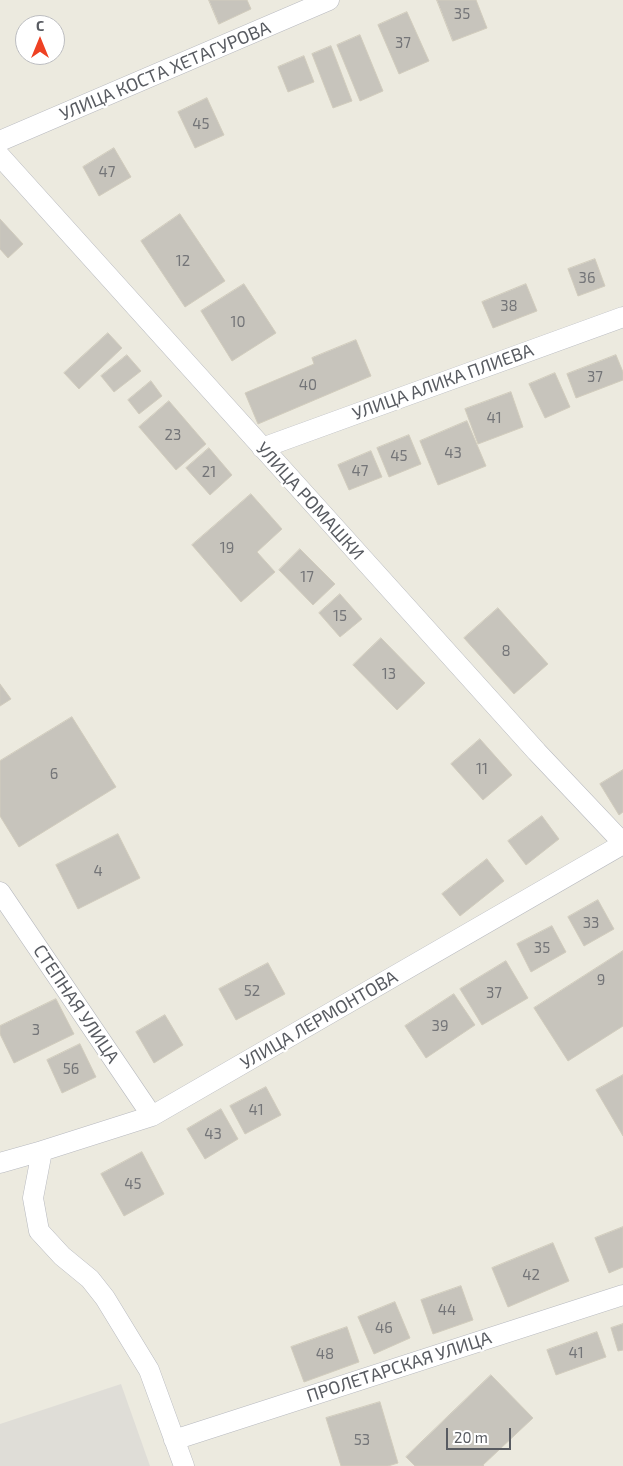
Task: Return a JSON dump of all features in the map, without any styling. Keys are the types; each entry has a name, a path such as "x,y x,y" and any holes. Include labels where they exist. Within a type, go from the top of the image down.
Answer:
{"street":[{"name":"УЛИЦА КОСТА ХЕТАГУРОВА","path":"0,141 329,0"},
{"name":"УЛИЦА РОМАШКИ","path":"0,156 537,752 623,844"},
{"name":"УЛИЦА АЛИКА ПЛИЕВА","path":"262,448 623,317"},
{"name":"УЛИЦА ЛЕРМОНТОВА","path":"0,1163 152,1116 623,844"},
{"name":"СТЕПНАЯ УЛИЦА","path":"0,892 152,1116"},
{"path":"42,1151 33,1198 39,1231 62,1256 90,1279 105,1298 149,1370 184,1466"},
{"name":"ПРОЛЕТАРСКАЯ УЛИЦА","path":"174,1440 623,1295"}],"shaded area":[{"path":"121,1384 150,1466 0,1466 0,1424"}],"building":[{"path":"209,0 247,0 251,9 219,24"},
{"path":"437,0 476,0 487,28 453,41"},
{"path":"407,12 429,61 399,74 378,25"},
{"path":"360,35 383,91 360,101 337,45"},
{"path":"331,46 352,101 333,108 312,54"},
{"path":"304,56 314,82 288,92 278,67"},
{"path":"207,98 224,135 195,148 178,112"},
{"path":"114,148 131,177 99,196 83,167"},
{"path":"180,214 225,281 185,307 141,241"},
{"path":"0,219 23,244 8,258 0,249"},
{"path":"595,259 605,286 578,296 568,269"},
{"path":"244,284 276,333 232,361 201,311"},
{"path":"526,284 537,311 493,328 482,302"},
{"path":"108,333 122,348 79,389 64,373"},
{"path":"356,340 371,376 258,424 245,393 314,364 312,358"},
{"path":"127,355 141,371 114,392 101,376"},
{"path":"616,355 623,372 623,380 576,398 567,374"},
{"path":"555,373 570,407 545,418 529,384"},
{"path":"151,381 162,396 139,414 128,400"},
{"path":"511,392 523,427 478,444 465,409"},
{"path":"169,401 206,444 176,470 139,427"},
{"path":"467,421 486,466 438,485 420,441"},
{"path":"409,435 421,464 389,477 377,448"},
{"path":"209,448 232,475 210,495 186,468"},
{"path":"371,451 382,477 349,490 338,465"},
{"path":"251,494 282,529 257,552 275,572 241,602 192,545"},
{"path":"300,549 335,584 313,605 279,570"},
{"path":"340,594 362,619 340,637 319,613"},
{"path":"498,608 548,664 514,694 464,638"},
{"path":"381,638 425,683 397,710 353,665"},
{"path":"0,684 11,699 0,706"},
{"path":"72,717 116,787 19,847 0,816 0,761"},
{"path":"480,739 512,775 483,800 451,764"},
{"path":"623,770 623,812 619,815 600,784"},
{"path":"542,816 559,839 526,865 508,841"},
{"path":"118,834 140,878 78,909 56,865"},
{"path":"487,859 504,881 460,916 442,894"},
{"path":"598,900 614,929 584,946 568,917"},
{"path":"552,926 566,952 531,972 517,944"},
{"path":"623,951 623,1026 568,1061 534,1008"},
{"path":"506,961 528,998 482,1025 460,989"},
{"path":"268,963 285,994 236,1020 219,989"},
{"path":"454,994 475,1025 426,1058 405,1026"},
{"path":"56,999 74,1034 14,1063 0,1034 0,1026"},
{"path":"165,1015 183,1045 154,1063 136,1032"},
{"path":"80,1044 96,1077 62,1093 47,1060"},
{"path":"623,1075 623,1136 596,1090"},
{"path":"266,1087 281,1115 245,1134 230,1106"},
{"path":"221,1109 238,1139 205,1159 187,1129"},
{"path":"142,1152 164,1194 124,1216 101,1174"},
{"path":"623,1227 623,1267 609,1273 595,1238"},
{"path":"553,1243 569,1281 508,1307 492,1268"},
{"path":"461,1286 473,1320 433,1334 421,1300"},
{"path":"395,1302 410,1338 374,1354 358,1317"},
{"path":"623,1324 623,1350 618,1351 611,1328"},
{"path":"347,1327 359,1362 304,1382 291,1347"},
{"path":"597,1332 606,1357 556,1375 547,1350"},
{"path":"491,1375 533,1418 484,1466 415,1466 406,1457"},
{"path":"380,1402 398,1463 388,1466 341,1466 326,1418"}]}
